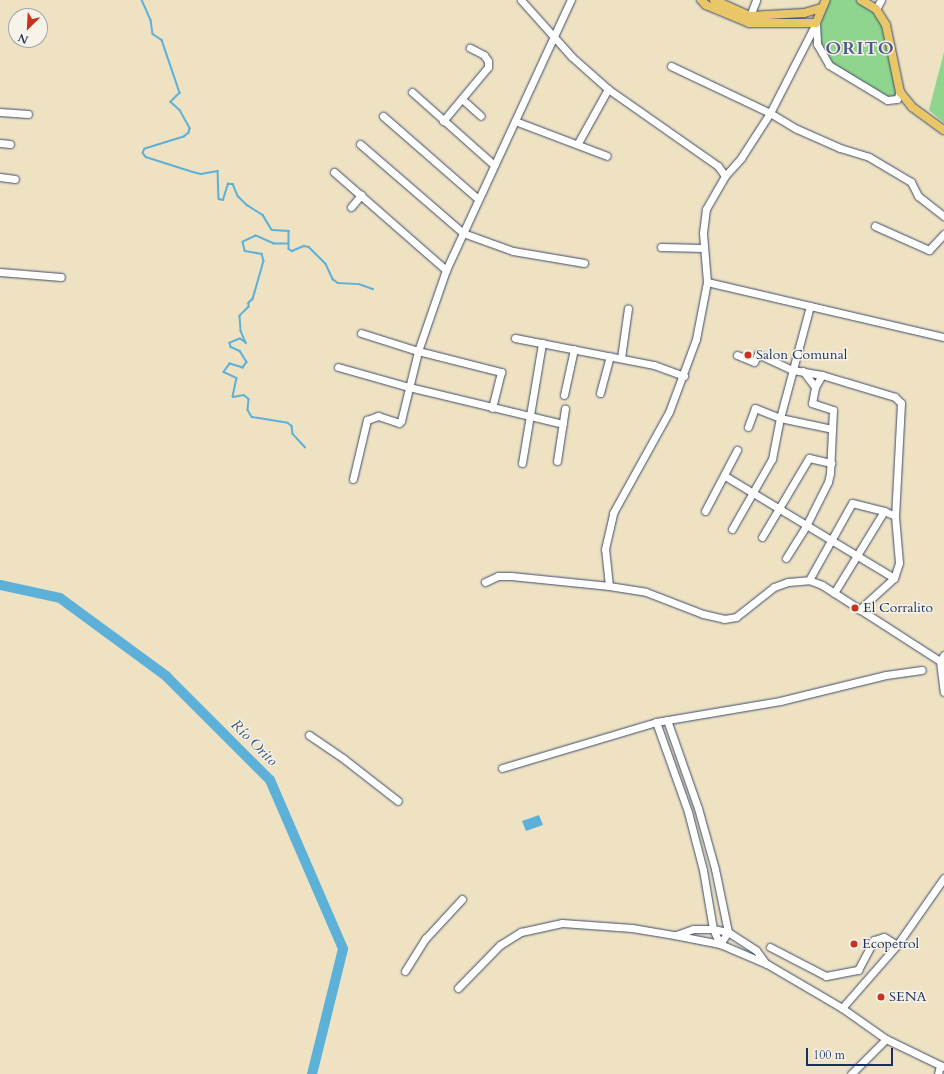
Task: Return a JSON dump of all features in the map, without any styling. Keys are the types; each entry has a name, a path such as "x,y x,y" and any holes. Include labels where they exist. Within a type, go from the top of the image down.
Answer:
{"main road":[{"path":"714,0 750,16 804,12 821,8"},
{"path":"705,2 749,23 816,23 821,8 826,0"},
{"path":"861,0 876,9 886,25 900,92 912,107 944,130"}],"street":[{"path":"520,0 554,39 608,90 718,166 725,176"},
{"path":"353,479 367,420 378,416 399,423 418,351 446,270 571,0"},
{"path":"750,16 756,0"},
{"path":"876,9 881,0"},
{"path":"816,23 817,44 829,65 887,100 897,99 900,92"},
{"path":"610,586 605,549 613,513 669,412 684,376 696,339 707,282 704,248 706,209 725,176 741,158 770,113 816,23"},
{"path":"443,121 488,67 488,61 484,55 470,48"},
{"path":"672,66 770,113 797,128 875,160 911,182 918,196 944,216"},
{"path":"578,143 608,90"},
{"path":"412,92 494,165"},
{"path":"462,99 481,116"},
{"path":"0,112 28,114"},
{"path":"383,116 478,199"},
{"path":"515,122 574,145 578,143 607,156"},
{"path":"0,143 10,144"},
{"path":"360,144 463,233 513,251 584,263"},
{"path":"334,172 446,270"},
{"path":"0,177 15,179"},
{"path":"351,207 361,195"},
{"path":"875,226 929,250 944,234"},
{"path":"661,247 704,248"},
{"path":"0,272 62,277"},
{"path":"707,282 944,337"},
{"path":"732,529 772,458 780,418 810,306"},
{"path":"621,358 628,308"},
{"path":"361,333 418,351 500,372 492,408"},
{"path":"515,338 654,365 684,376"},
{"path":"522,463 542,343"},
{"path":"564,395 574,349"},
{"path":"737,355 754,362 758,354 793,370 822,375 895,397 901,402 895,516 899,563 894,578 859,610"},
{"path":"600,393 610,356"},
{"path":"338,366 409,387 530,418 563,424"},
{"path":"803,371 815,387"},
{"path":"786,558 806,526 828,482 831,463 833,410 812,404 815,387 822,375"},
{"path":"748,427 755,408 780,418 832,429"},
{"path":"557,461 564,410"},
{"path":"705,511 725,476 737,450"},
{"path":"762,537 809,458 831,463"},
{"path":"725,476 754,492 806,526 832,540 855,556 894,578"},
{"path":"809,580 852,502 884,511 895,516"},
{"path":"834,593 855,556 884,511"},
{"path":"485,582 498,576 511,576 610,586 646,592 703,614 724,619 741,613 774,587 788,582 809,580 834,593 859,610 942,658 944,692"},
{"path":"502,768 656,722 780,701 886,675 922,670"},
{"path":"667,720 698,808 728,932 720,944"},
{"path":"656,722 688,812 703,870 713,929 720,944"},
{"path":"309,735 344,759 398,801"},
{"path":"688,812 698,808"},
{"path":"842,1008 897,945 944,878"},
{"path":"405,971 426,938 462,899"},
{"path":"458,988 500,945 521,932 562,923 632,928 674,935 720,944 766,964 842,1008 886,1039 942,1066 938,1074"},
{"path":"674,935 693,929 713,929 728,932 752,946 766,964"},
{"path":"770,947 826,976 851,973 858,970 874,940 884,937 897,945"},
{"path":"851,1074 886,1039"}],"green space":[{"path":"826,0 861,0 876,9 886,25 900,92 897,99 887,100 829,65 817,44 821,8"},
{"path":"944,52 944,123 929,110"}],"water":[{"path":"539,815 543,825 526,831 522,821"}],"waterway":[{"path":"142,0 151,20 153,34 162,40 180,93 171,102 180,110 190,128 189,133 184,137 145,149 143,153 146,157 201,174 218,171 219,199 223,200 228,184 233,184 238,196 247,205 263,215 272,230 289,231 289,249 292,251 304,246 309,247 326,264 333,279 338,283 359,284 373,289"},
{"path":"288,244 274,244 256,236 243,242 245,251 262,254 264,261 253,299 249,303 249,307 240,316 241,331 246,343 240,339 230,343 231,347 240,351 247,362 243,368 230,364 224,372 237,378 233,397 244,395 249,399 248,410 252,417 288,423 292,426 293,434 305,447"},
{"name":"Río Orito","path":"0,585 60,598 166,676 270,780 343,949 312,1074"}],"place":[{"name":"Salon Comunal","path":"748,355"},
{"name":"El Corralito","path":"855,608"},
{"name":"Ecopetrol","path":"854,944"},
{"name":"SENA","path":"881,997"}],"district":[{"name":"ORITO","path":"860,49"}]}
